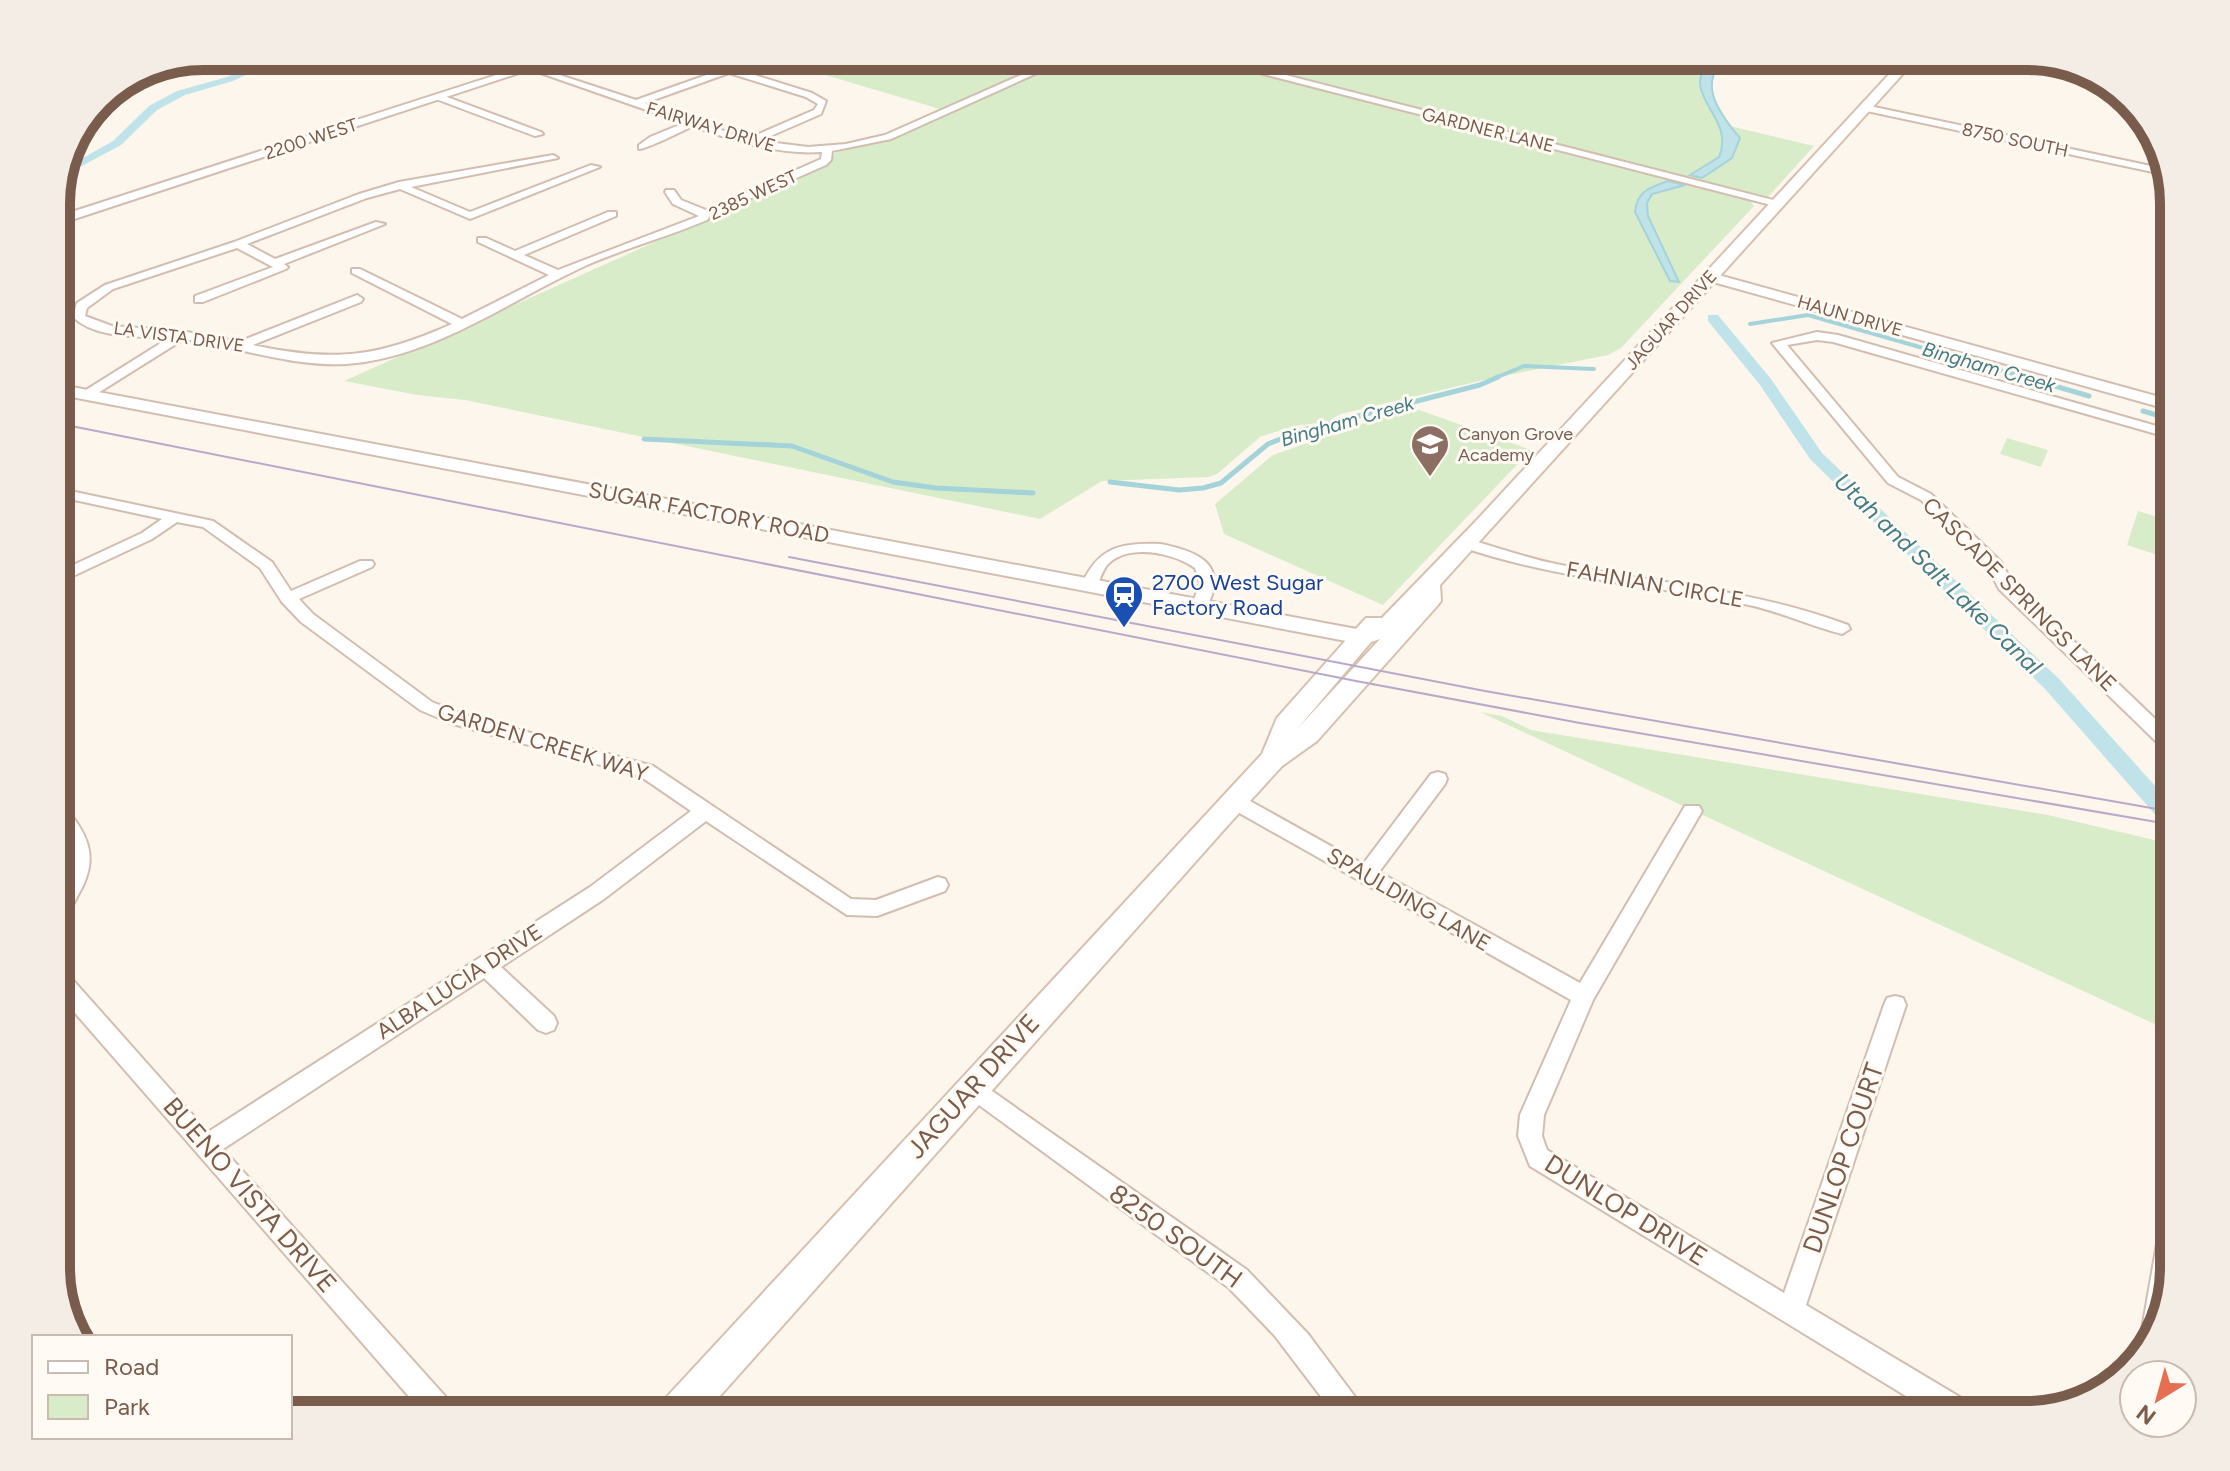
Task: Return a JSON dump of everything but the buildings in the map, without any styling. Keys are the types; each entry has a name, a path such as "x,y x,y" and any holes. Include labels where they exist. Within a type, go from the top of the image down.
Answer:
{"main road":[{"name":"JAGUAR DRIVE","path":"690,1401 1234,801 1273,759 1308,734 1429,601 1429,583 1900,70"},
{"path":"1362,637 1386,629 1429,583"},
{"name":"JAGUAR DRIVE","path":"1273,759 1286,725 1362,637"}],"street":[{"name":"2200 WEST","path":"70,216 523,70"},
{"name":"FAIRWAY DRIVE","path":"541,70 747,142 786,149 827,149 888,137 1039,70"},
{"path":"637,103 729,70 816,97 823,103 818,112 747,142"},
{"name":"GARDNER LANE","path":"1253,70 1779,203"},
{"path":"439,97 538,134"},
{"name":"8750 SOUTH","path":"1865,108 2155,170"},
{"path":"642,147 653,139 693,123"},
{"name":"2385 WEST","path":"669,233 817,166 826,160 827,149"},
{"name":"LA VISTA DRIVE","path":"553,158 399,185 109,287 92,296 78,312 79,317 94,327 182,335 325,360 363,359 406,347 617,249 669,233"},
{"path":"399,185 470,216 595,167"},
{"path":"670,192 677,202 706,214"},
{"path":"515,255 612,214"},
{"path":"199,299 380,224"},
{"path":"482,240 559,275"},
{"path":"238,244 278,265"},
{"path":"356,271 460,323"},
{"name":"HAUN DRIVE","path":"1711,277 2160,402"},
{"path":"242,345 357,299"},
{"path":"85,395 182,335"},
{"name":"CASCADE SPRINGS LANE","path":"2108,416 1834,338 1817,336 1778,343 1893,480 1926,497 1995,565 2005,585 2160,734"},
{"path":"2118,390 2108,416 2160,431"},
{"name":"SUGAR FACTORY ROAD","path":"70,392 1362,637"},
{"name":"GARDEN CREEK WAY","path":"70,495 208,524 266,565 288,598 307,618 426,706 442,714 631,764 665,780 847,907 863,910 877,908 938,885"},
{"path":"70,572 147,536 174,517"},
{"name":"FAHNIAN CIRCLE","path":"1467,544 1512,559 1787,607 1842,629"},
{"path":"1090,584 1100,564 1110,555 1125,549 1163,550 1194,560 1206,572 1207,586 1200,605"},
{"path":"288,598 366,564"},
{"path":"1366,875 1438,779"},
{"name":"SPAULDING LANE","path":"1234,801 1584,996"},
{"name":"ALBA LUCIA DRIVE","path":"207,1146 597,893 707,810"},
{"name":"DUNLOP DRIVE","path":"1692,811 1584,996 1532,1115 1530,1136 1538,1158 1940,1401"},
{"path":"70,828 80,840 83,856 79,875 70,889"},
{"path":"485,965 546,1023"},
{"name":"BUENO VISTA DRIVE","path":"70,992 431,1401"},
{"name":"DUNLOP COURT","path":"1791,1311 1895,1005"},
{"name":"8250 SOUTH","path":"972,1087 1238,1279 1271,1309 1298,1340 1341,1401"}],"green space":[{"path":"808,70 1009,70 1020,74 940,109"},
{"path":"1046,70 1716,70 1712,91 1730,126 1814,146 1768,197 1758,194 1750,201 1754,206 1621,348 1608,355 1488,379 1341,414 1326,422 1293,426 1260,437 1217,474 1208,477 1102,481 1040,519 465,400 417,395 344,381 818,169 828,164 835,153 889,139"},
{"path":"1411,407 1531,450 1383,605 1224,534 1215,504 1273,455"},
{"path":"2007,438 2048,450 2041,467 2000,454"},
{"path":"2138,511 2160,518 2160,556 2127,545"},
{"path":"1480,712 1502,716 1531,730 2048,815 2160,841 2160,1027"}],"water":[{"path":"1703,70 1716,70 1712,87 1714,98 1724,118 1740,138 1732,158 1702,178 1690,175 1719,157 1722,142 1720,129 1702,94 1700,82"},
{"path":"1668,181 1685,185 1652,194 1647,203 1648,216 1679,282 1670,281 1635,212 1641,195"}],"waterway":[{"path":"76,166 117,143 153,108 181,93 250,70"},
{"name":"Bingham Creek","path":"1750,324 1808,315 2031,379"},
{"name":"Utah and Salt Lake Canal","path":"1713,318 1766,382 1816,456 2053,685 2160,805"},
{"name":"Bingham Creek","path":"1493,379 1524,366 1594,369"},
{"name":"Bingham Creek","path":"1110,482 1179,490 1203,488 1221,483 1268,444 1303,430 1480,385 1498,377"},
{"name":"Bingham Creek","path":"2024,377 2089,396"},
{"name":"Bingham Creek","path":"2143,411 2160,416"},
{"name":"Bingham Creek","path":"644,439 792,446 893,482 936,488 1033,493"}],"tram line":[{"path":"70,426 1356,681 1580,723 2160,823"},
{"path":"789,557 1485,691 2160,810"}],"place":[{"name":"Canyon Grove Academy","path":"1430,478"},
{"name":"2700 West Sugar Factory Road","path":"1124,629"}]}
